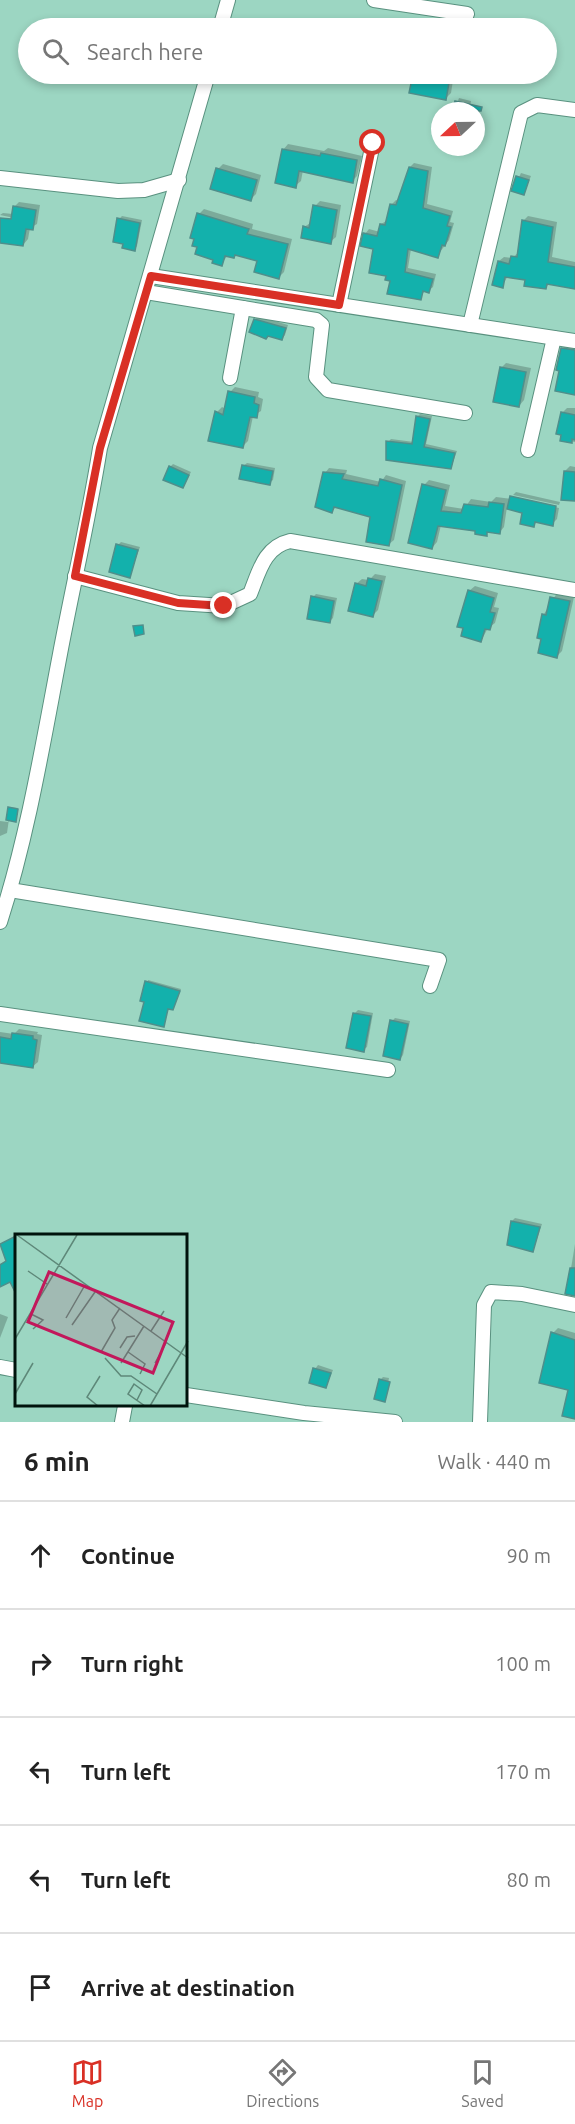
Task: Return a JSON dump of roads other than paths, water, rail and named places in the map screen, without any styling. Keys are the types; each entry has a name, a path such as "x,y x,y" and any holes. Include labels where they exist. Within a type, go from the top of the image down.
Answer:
{"street":[{"path":"223,18 228,0"},
{"path":"374,0 466,14"},
{"path":"0,922 10,890 44,739 100,448 205,84"},
{"path":"470,325 521,113 537,105 575,110"},
{"path":"339,305 373,143"},
{"path":"0,178 118,191 144,190 179,180"},
{"path":"151,276 575,341"},
{"path":"146,292 320,322 322,325 316,377 328,390 465,413"},
{"path":"230,378 243,308"},
{"path":"528,450 554,338"},
{"path":"75,576 178,603 224,606 250,594 268,552 278,544 290,542 575,590"},
{"path":"10,890 440,960 430,986"},
{"path":"0,1014 388,1070"},
{"path":"480,1422 484,1305 491,1292 522,1294 575,1305"},
{"path":"0,1367 15,1370"},
{"path":"188,1395 293,1411 395,1422"},
{"path":"122,1422 124,1407"}]}
